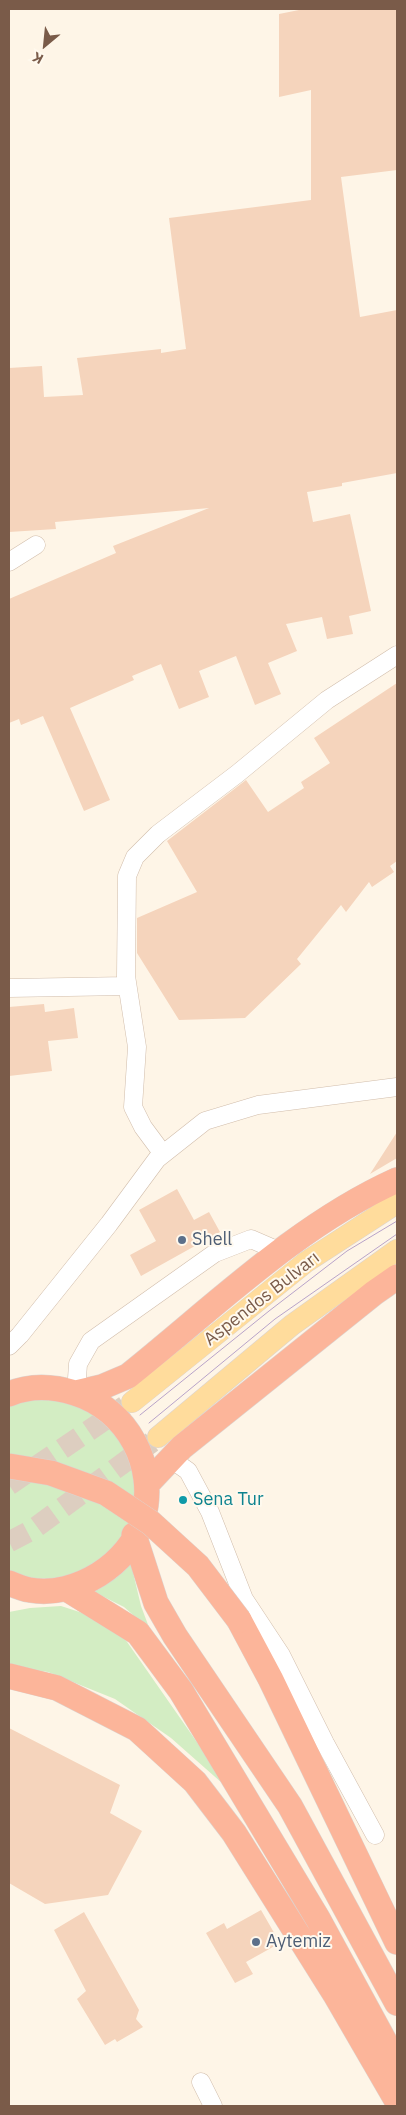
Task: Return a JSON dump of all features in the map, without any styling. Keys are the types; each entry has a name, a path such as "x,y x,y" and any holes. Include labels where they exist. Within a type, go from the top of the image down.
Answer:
{"highway":[{"path":"76,1393 102,1387 128,1376 295,1240 369,1193 397,1180"},
{"path":"147,1484 171,1459 205,1429 374,1293 397,1277"},
{"path":"9,1394 22,1388 57,1387 91,1398 120,1419 139,1449 147,1484 143,1520 126,1551 100,1575 67,1589 32,1590 13,1588"},
{"path":"9,1466 51,1473 106,1493 151,1523 198,1566 239,1620 271,1680 397,1942"},
{"path":"134,1536 156,1603 175,1636 290,1806 397,2003"},
{"path":"67,1589 138,1633 181,1691 318,1919 397,2064"},
{"path":"9,1676 57,1688 137,1729 195,1782 234,1833 335,1994 397,2102"}],"main road":[{"name":"Aspendos Bulvarı","path":"132,1402 306,1262 397,1203"},
{"path":"158,1437 292,1325 397,1250"}],"street":[{"path":"9,562 36,545"},
{"path":"163,1154 143,1127 132,1107 137,1047 127,986 126,876 135,857 158,834 237,774 327,700 397,655"},
{"path":"9,988 127,986"},
{"path":"9,1346 110,1224 157,1159 206,1121 258,1105 397,1087"},
{"path":"76,1393 78,1364 91,1341 215,1253 251,1239 281,1252"},
{"path":"171,1459 188,1471 210,1512 244,1599 281,1655 325,1743 375,1835"},
{"path":"201,2082 214,2106"}],"green space":[{"path":"44,1396 83,1405 104,1417 120,1436 131,1457 136,1479 135,1502 129,1524 117,1544 101,1561 74,1575 41,1579 21,1576 9,1571 9,1404"},
{"path":"131,1564 141,1606 150,1630 124,1607 94,1592 117,1577"},
{"path":"61,1606 98,1618 125,1639 231,1791 171,1738 115,1699 48,1672 9,1666 9,1612 30,1608"}],"building":[{"path":"304,9 397,9 397,170 341,177 360,317 397,310 397,473 342,483 342,486 307,492 313,522 350,514 371,611 349,616 353,634 327,639 322,617 286,624 297,651 268,663 281,694 255,705 236,656 199,671 209,697 179,709 161,664 132,676 134,680 70,708 110,800 84,811 43,716 21,725 19,719 9,723 9,599 116,553 113,546 209,508 55,522 56,529 9,532 9,368 42,366 44,397 83,395 77,358 161,349 161,353 186,349 169,218 311,200 311,90 279,97 279,14"},
{"path":"397,683 397,861 390,866 394,872 372,887 369,882 346,912 341,905 297,959 301,964 245,1018 179,1020 137,953 137,918 197,892 167,841 246,780 268,812 304,788 301,782 330,763 314,738"},
{"path":"44,1004 45,1012 74,1008 78,1038 48,1041 52,1071 9,1076 9,1007"},
{"path":"397,1132 397,1158 370,1174"},
{"path":"177,1189 194,1220 209,1212 220,1232 141,1276 130,1255 156,1241 139,1210"},
{"path":"9,1728 120,1785 110,1813 142,1831 108,1895 45,1904 9,1883"},
{"path":"261,1910 280,1943 246,1962 253,1974 235,1983 206,1933 224,1923 227,1929"},
{"path":"84,1912 139,2010 136,2019 143,2027 117,2042 115,2039 105,2045 77,1999 86,1991 54,1930"}],"tunnel":[{"path":"9,1485 125,1406"},
{"path":"9,1542 32,1530 152,1442"}],"tram line":[{"path":"140,1415 347,1251 397,1221"},
{"path":"149,1423 275,1319 397,1234"}],"place":[{"name":"Shell","path":"182,1240"},
{"name":"Sena Tur","path":"183,1500"},
{"name":"Aytemiz","path":"256,1942"}]}
